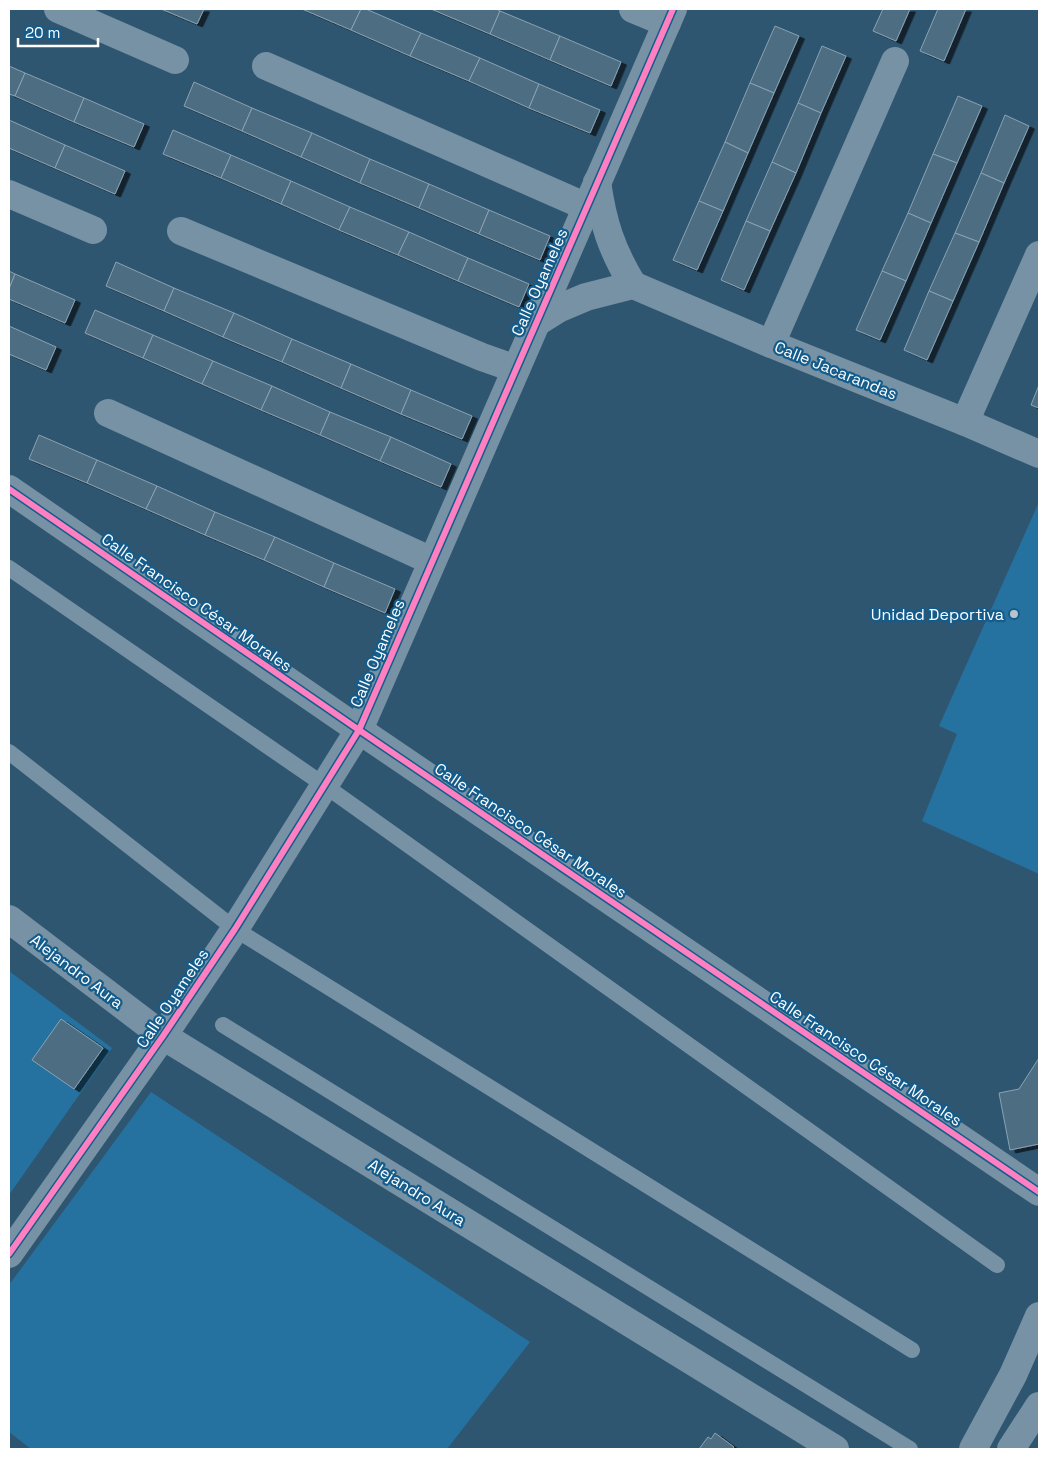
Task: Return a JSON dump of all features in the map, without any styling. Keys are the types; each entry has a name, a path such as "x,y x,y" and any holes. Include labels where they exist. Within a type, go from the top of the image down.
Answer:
{"street":[{"path":"58,9 175,60"},
{"path":"633,9 670,16"},
{"name":"Calle Oyameles","path":"9,1254 163,1036 235,929 359,730 670,16"},
{"path":"771,344 895,61"},
{"path":"266,66 592,194 601,212 609,240 633,285 586,297 560,308 536,323"},
{"path":"9,194 93,230"},
{"path":"181,231 473,354 516,369"},
{"path":"965,422 1039,255"},
{"name":"Calle Jacarandas","path":"633,285 1039,454"},
{"path":"108,413 432,561"},
{"name":"Calle Francisco César Morales","path":"9,489 359,730 1039,1192"},
{"name":"Alejandro Aura","path":"9,919 163,1036 835,1449"},
{"path":"987,1449 1013,1375 1039,1316"},
{"path":"973,1449 1013,1375"},
{"path":"1011,1449 1038,1409"}],"lane":[{"path":"9,568 324,785 997,1265"},
{"path":"9,752 235,929 912,1350"},
{"path":"224,1025 910,1449"}],"shaded area":[{"name":"Unidad Deportiva","path":"1039,502 1039,874 922,821 957,734 939,726"},
{"path":"9,971 112,1048 9,1195"},
{"path":"151,1092 530,1342 447,1449 31,1449 9,1432 9,1285"}],"building":[{"path":"161,9 204,9 197,24"},
{"path":"302,9 361,9 351,30"},
{"path":"361,9 366,9 421,33 410,56 351,30"},
{"path":"431,9 496,9 500,11 490,34"},
{"path":"883,9 910,9 896,41 873,31"},
{"path":"938,9 966,9 944,61 920,51"},
{"path":"500,11 560,36 550,60 490,34"},
{"path":"775,26 799,36 774,93 750,83"},
{"path":"421,33 480,58 469,81 410,56"},
{"path":"560,36 621,62 611,86 550,60"},
{"path":"822,46 846,56 821,113 798,103"},
{"path":"480,58 539,84 529,108 469,81"},
{"path":"9,66 25,73 15,96 9,94"},
{"path":"25,73 84,98 74,122 15,96"},
{"path":"194,82 252,108 242,131 184,106"},
{"path":"750,83 774,93 748,153 725,142"},
{"path":"539,84 600,110 590,133 529,108"},
{"path":"958,96 982,106 957,163 933,154"},
{"path":"84,98 144,124 134,147 74,122"},
{"path":"798,103 821,113 796,173 772,162"},
{"path":"252,108 312,133 301,157 242,131"},
{"path":"1005,115 1029,126 1004,183 981,173"},
{"path":"9,120 65,145 55,168 9,148"},
{"path":"173,130 231,155 221,178 163,154"},
{"path":"312,133 370,159 360,183 301,157"},
{"path":"725,142 748,153 723,211 699,201"},
{"path":"65,145 125,171 115,194 55,168"},
{"path":"933,154 957,163 931,223 908,213"},
{"path":"231,155 291,181 281,204 221,178"},
{"path":"370,159 429,184 419,208 360,183"},
{"path":"772,162 796,173 770,231 746,221"},
{"path":"981,173 1004,183 979,242 955,233"},
{"path":"291,181 350,207 339,230 281,204"},
{"path":"429,184 489,210 479,234 419,208"},
{"path":"699,201 723,211 697,270 673,260"},
{"path":"350,207 409,232 398,255 339,230"},
{"path":"489,210 550,236 540,260 479,234"},
{"path":"908,213 931,223 906,281 882,271"},
{"path":"746,221 770,231 744,290 721,280"},
{"path":"409,232 468,258 458,281 398,255"},
{"path":"955,233 979,242 953,301 929,291"},
{"path":"468,258 529,284 519,307 458,281"},
{"path":"116,262 174,288 164,311 106,286"},
{"path":"9,271 15,274 9,289"},
{"path":"882,271 906,281 880,340 856,330"},
{"path":"15,274 75,300 65,323 9,299 9,289"},
{"path":"174,288 234,313 223,337 164,311"},
{"path":"929,291 953,301 927,360 904,350"},
{"path":"95,310 153,335 143,358 85,333"},
{"path":"234,313 292,339 282,362 223,337"},
{"path":"9,326 56,347 46,370 9,354"},
{"path":"153,335 213,361 202,384 143,358"},
{"path":"292,339 351,364 341,388 282,362"},
{"path":"213,361 272,386 261,410 202,384"},
{"path":"351,364 411,390 401,414 341,388"},
{"path":"1039,385 1039,408 1031,405"},
{"path":"272,386 330,412 320,435 261,410"},
{"path":"411,390 472,416 462,439 401,414"},
{"path":"330,412 391,437 380,461 320,435"},
{"path":"39,435 97,460 87,483 29,459"},
{"path":"391,437 451,464 441,487 380,461"},
{"path":"97,460 157,486 146,509 87,483"},
{"path":"157,486 215,512 205,535 146,509"},
{"path":"215,512 275,537 264,560 205,535"},
{"path":"275,537 334,563 324,587 264,560"},
{"path":"334,563 395,589 385,613 324,587"},
{"path":"61,1019 103,1048 74,1089 32,1060"},
{"path":"1039,1058 1039,1144 1010,1150 999,1093 1019,1089"},
{"path":"715,1433 734,1447 732,1449 699,1449 708,1437 711,1439"}],"cycle path":[{"path":"9,1254 163,1036 235,929 359,730 673,9"},
{"path":"9,489 359,730 1039,1192"}],"place":[{"name":"Unidad Deportiva","path":"1014,614"}]}
